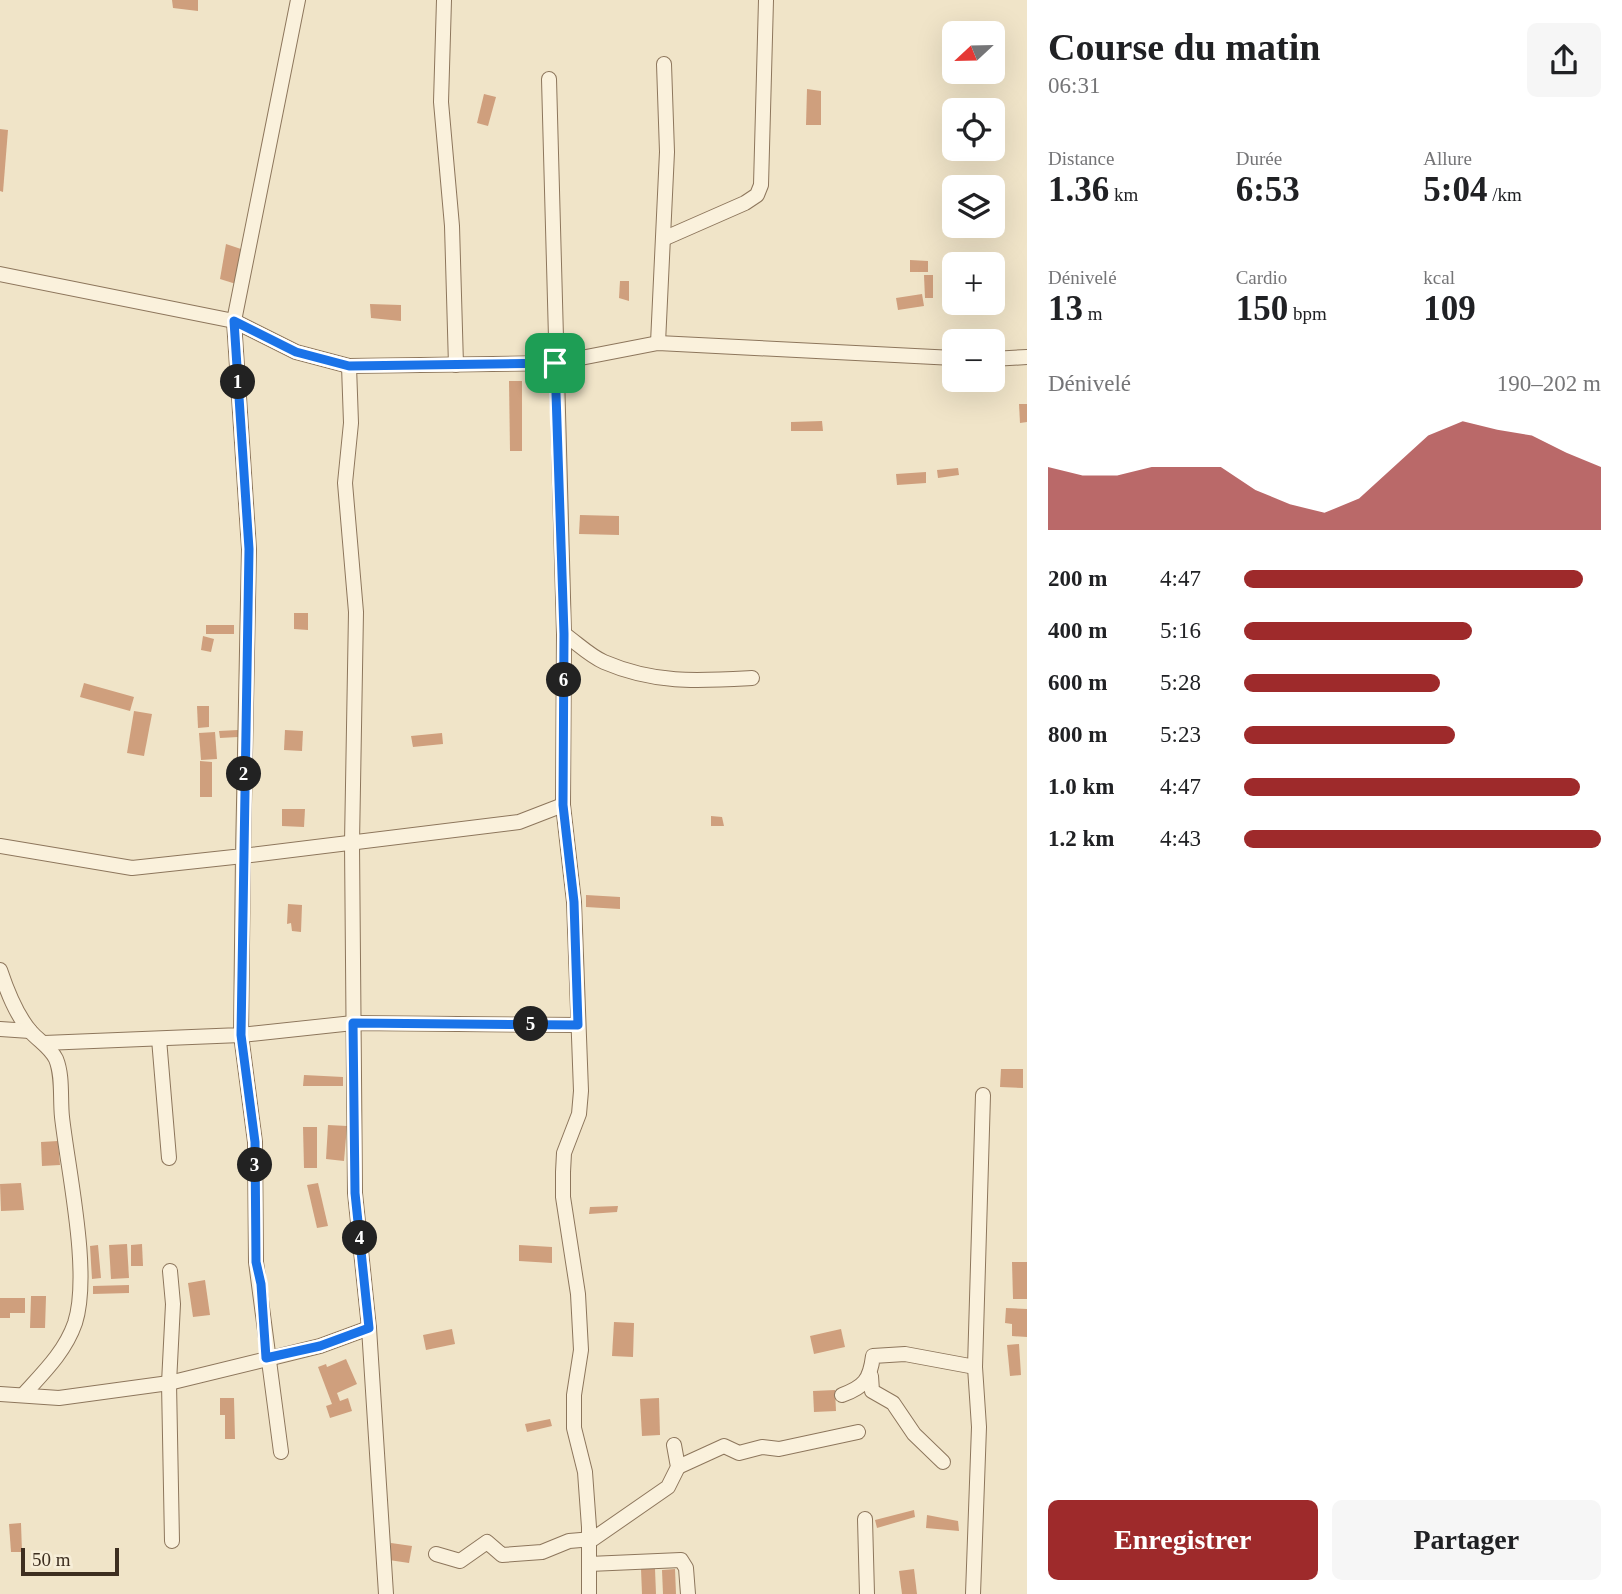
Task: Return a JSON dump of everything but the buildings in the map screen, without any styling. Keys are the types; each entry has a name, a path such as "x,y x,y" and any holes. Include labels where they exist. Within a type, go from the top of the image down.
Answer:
{"street":[{"path":"281,1452 266,1358 261,1284 256,1262 255,1142 241,1035 249,549 234,321 298,0"},
{"path":"444,0 441,102 452,226 456,365"},
{"path":"663,239 745,203 757,195 761,185 766,0"},
{"path":"658,343 667,152 664,64"},
{"path":"550,79 555,363 564,634 563,805 574,902 578,1025 579,1114 564,1153 563,1172 578,1294 581,1350 574,1395 574,1428 584,1472 589,1539 589,1594"},
{"path":"0,274 234,321 296,352 349,366 555,363 658,343 942,357"},
{"path":"1005,358 1027,357"},
{"path":"349,366 351,423 345,483 356,612 352,843 355,1193 369,1328 386,1594"},
{"path":"564,634 602,661 646,675 683,682 752,678"},
{"path":"0,846 132,868 519,822 563,805"},
{"path":"0,970 9,996 30,1031 55,1056 60,1071 59,1095 74,1201 81,1289 75,1322 63,1350 23,1395"},
{"path":"44,1043 241,1035 353,1023 578,1025"},
{"path":"0,1029 30,1031"},
{"path":"159,1039 169,1157"},
{"path":"973,1594 979,1427 975,1367 983,1095"},
{"path":"170,1271 173,1304 169,1382 172,1541"},
{"path":"0,1394 59,1398 169,1382 221,1372 266,1358 320,1346 369,1328"},
{"path":"943,1462 915,1434 893,1403 872,1391 873,1356 905,1354 975,1367"},
{"path":"842,1395 861,1388 871,1376"},
{"path":"678,1467 724,1446 740,1453 762,1447 779,1449 858,1432"},
{"path":"436,1554 460,1561 487,1542 502,1555 542,1552 569,1541 589,1539 668,1488 678,1467 674,1445"},
{"path":"865,1519 867,1594"},
{"path":"589,1564 681,1560 686,1568 688,1594"}],"route":[{"path":"234,321 296,352 349,366 555,363 564,634 563,805 574,902 578,1025 353,1023 355,1193 369,1328 320,1346 266,1358 261,1284 256,1262 255,1142 241,1035 249,549 234,321"}]}
